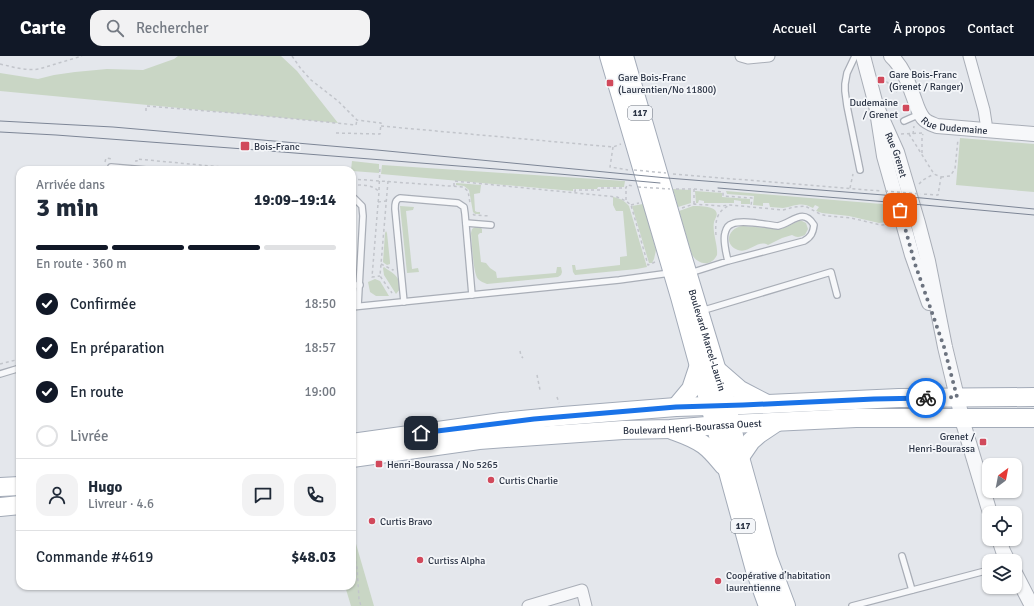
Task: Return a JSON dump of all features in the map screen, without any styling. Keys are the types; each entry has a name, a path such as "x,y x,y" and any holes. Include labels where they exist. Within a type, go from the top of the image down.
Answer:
{"main road":[{"name":"117","path":"609,56 657,186"},
{"name":"117","path":"624,56 657,186"},
{"name":"Boulevard Marcel-Laurin","path":"657,186 680,273 699,364 718,406 723,424 728,472 755,570 768,606"},
{"name":"Boulevard Marcel-Laurin","path":"680,273 699,311 717,370 718,406"},
{"path":"676,407 690,389 699,364"},
{"path":"717,370 740,390 767,404"},
{"name":"Boulevard Henri-Bourassa Ouest","path":"356,442 502,422 676,407 874,399 1034,397"},
{"name":"Boulevard Henri-Bourassa Ouest","path":"356,457 479,440 624,430 670,429 723,424 856,418 1034,418"},
{"path":"740,456 759,434 778,422"},
{"name":"Boulevard Marcel-Laurin","path":"723,424 740,456 768,558 786,606"},
{"path":"670,429 704,444 728,472"},
{"path":"0,487 16,486"},
{"path":"0,507 16,505"}],"street":[{"path":"741,56 748,58 769,56"},
{"name":"Rue Grenet","path":"863,56 876,105 897,152 918,223 928,261 944,347 966,436 988,506"},
{"name":"Rue Dudemaine","path":"891,56 898,63 904,73 917,118 932,125 1034,134"},
{"path":"969,56 984,110 986,130"},
{"path":"1022,587 1032,606"},
{"path":"528,606 582,590 586,606"}],"lane":[{"path":"855,56 846,78 845,91 860,170"},
{"path":"904,121 917,118"},
{"path":"404,302 395,202 405,198 458,203 464,207 472,295"},
{"path":"356,200 362,206 363,216 358,306 680,273 728,261 804,241 812,234 814,224 806,217 799,217 784,225 778,226 741,222 732,224 727,228 724,234 728,261"},
{"path":"466,223 491,225"},
{"path":"699,311 831,272 837,295"},
{"path":"356,286 360,285"},
{"path":"0,374 16,369"},
{"path":"902,556 912,590"},
{"path":"852,606 982,572"}],"path":[{"path":"0,64 27,70 34,70 82,56"},
{"path":"292,56 311,80 338,101 357,120 381,123 381,126 613,147 619,144"},
{"path":"881,80 885,80 889,83 902,97"},
{"path":"146,111 146,106 356,125 357,120"},
{"path":"913,134 917,118"},
{"path":"334,133 380,134 381,126"},
{"path":"898,135 923,133 922,155"},
{"path":"909,134 934,174 941,177 950,176 955,169 958,137"},
{"path":"613,147 610,167 634,170 657,186 723,192 723,196 752,198 751,207"},
{"path":"105,164 106,158 113,159"},
{"path":"129,160 137,161 137,159 214,166"},
{"path":"380,166 372,277 380,276"},
{"path":"850,188 854,171"},
{"path":"673,174 938,195 941,177"},
{"path":"917,186 923,180 934,174"},
{"path":"356,179 463,187 468,191 471,210"},
{"path":"388,181 380,276 392,293"},
{"path":"454,186 454,181 613,196 631,204 648,265 656,261"},
{"path":"356,185 372,186 379,192"},
{"path":"575,192 575,190 600,190 600,188 626,188 627,185 657,186"},
{"path":"626,188 626,201"},
{"path":"694,189 694,204"},
{"path":"378,202 386,201"},
{"path":"386,201 388,217"},
{"path":"681,208 694,204 720,206 730,205 783,210 805,206 827,216 851,218 881,226"},
{"path":"716,237 715,225 717,218 725,207 730,205"},
{"path":"472,213 474,215 490,216"},
{"path":"382,264 393,270"},
{"path":"520,351 523,358"},
{"path":"0,364 16,359"},
{"path":"537,375 540,390"},
{"path":"356,563 362,606"}],"green space":[{"path":"178,56 281,56 297,71 338,123 0,91 0,73 38,79 54,75 107,69 143,70 174,59"},
{"path":"960,138 1034,144 1034,192 956,185"},
{"path":"352,161 379,164 379,173 356,171 356,166 351,166"},
{"path":"382,165 625,181 624,187 598,187 597,189 573,189 573,191 381,174"},
{"path":"456,183 481,185 480,193 474,194 475,211 480,212 480,214 475,214 473,212 469,190 464,186 456,185"},
{"path":"673,189 691,190 691,203 678,207"},
{"path":"695,191 722,193 722,197 750,199 750,204 741,204 741,201 734,200 734,203 704,203 704,201 699,200 698,203 696,203"},
{"path":"726,191 894,205 899,220 879,223 849,216 822,213 816,211 819,207 815,205 813,208 801,204 783,208 770,207 769,203 763,203 763,206 753,205 754,196 727,194"},
{"path":"613,197 622,200 629,206 647,267 575,275 572,265 575,265 576,270 620,265 620,257 627,256 623,211 616,211 613,205"},
{"path":"643,204 656,250 652,263 649,263 632,206"},
{"path":"400,206 414,207 413,210 406,211 412,269 418,268 419,272 407,273"},
{"path":"693,206 704,206 711,208 717,213 714,222 714,234 717,255 708,263 701,263 692,255 679,211"},
{"path":"799,221 806,223 808,229 805,235 797,237 792,235 768,245 761,244 742,251 733,248 730,244 729,236 734,229 738,227 743,226 781,229"},
{"path":"475,227 480,227 482,229 482,233 478,235 481,262 486,263 496,272 497,278 556,273 557,267 561,267 561,275 558,277 487,284 482,282 476,276 474,264 471,233 472,229"},
{"path":"386,231 390,262 390,264 387,265 383,262"},
{"path":"384,267 394,274 399,281 400,289 396,294 384,275"},
{"path":"375,279 380,281 389,296 376,296 370,292 368,282"},
{"path":"356,544 374,606 351,606 346,590 356,590"}],"tram line":[{"path":"0,121 113,127 377,150 667,178 922,198 1034,209"},
{"path":"0,132 244,149 660,183"},
{"path":"718,188 1034,215"}],"way so far":[{"path":"900,210 915,264 944,347 957,397 926,398"}],"place":[{"name":"Gare Bois-Franc (Grenet / Ranger)","path":"881,80"},
{"name":"Gare Bois-Franc (Laurentien/No 11800)","path":"610,83"},
{"name":"Dudemaine / Grenet","path":"906,108"},
{"name":"Bois-Franc","path":"245,146"},
{"name":"Grenet / Henri-Bourassa","path":"983,442"},
{"name":"Henri-Bourassa / No 5265","path":"379,464"},
{"name":"Curtis Charlie","path":"491,480"},
{"name":"Curtis Bravo","path":"372,521"},
{"name":"Curtiss Alpha","path":"420,560"},
{"name":"Coopérative d’habitation laurentienne","path":"718,581"}],"route":[{"path":"421,433 534,419 676,407 926,398"}]}
